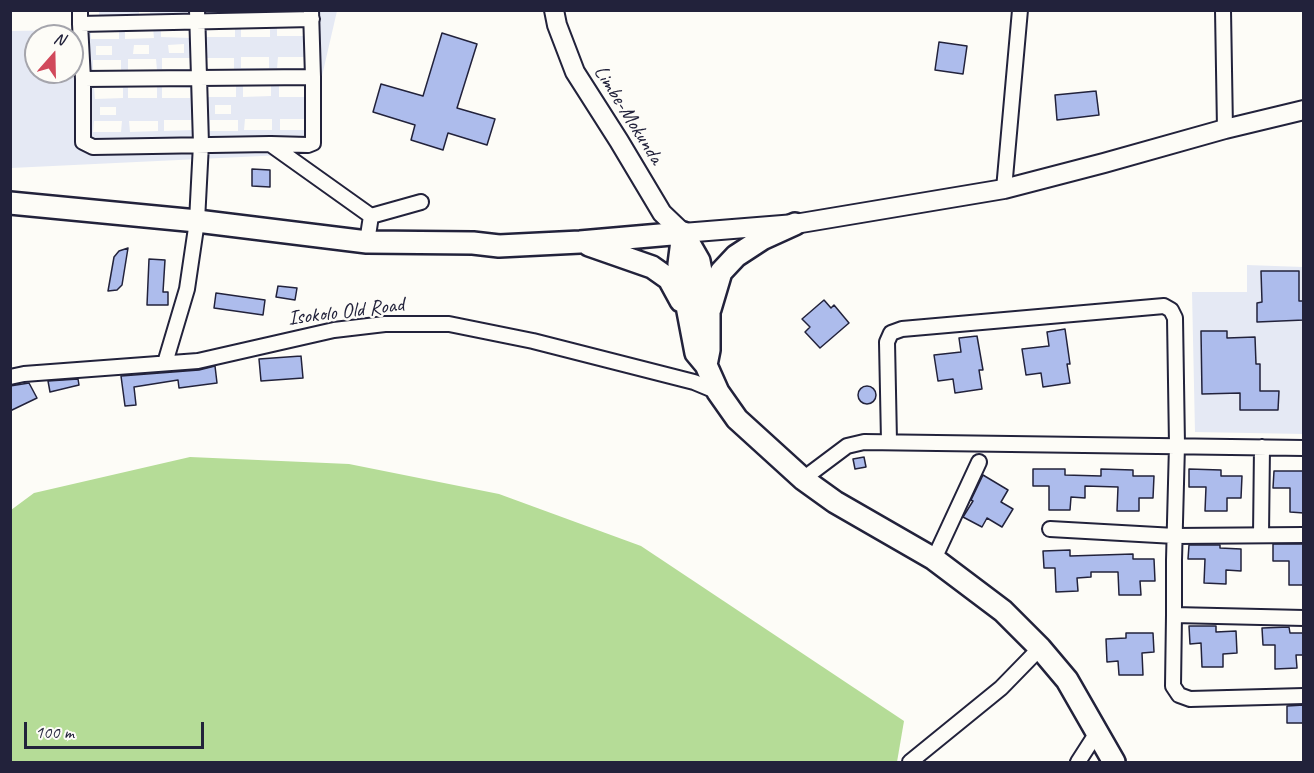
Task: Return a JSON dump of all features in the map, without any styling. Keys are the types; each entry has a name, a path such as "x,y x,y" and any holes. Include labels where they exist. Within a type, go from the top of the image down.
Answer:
{"highway":[{"path":"10,203 197,221 367,242 473,243 499,246 683,233 679,264 698,313 696,353 706,365 718,392 737,418 803,479 835,502 934,559 1003,611 1040,648 1066,680 1114,762"},
{"path":"698,313 721,272 736,256 762,239 795,224"},
{"path":"580,242 652,267 669,279 698,313"}],"main road":[{"name":"Limbe-Mokunda","path":"554,10 557,25 575,72 662,213 683,233"},
{"path":"683,233 795,224 1004,189 1304,110"}],"street":[{"path":"1004,189 1020,10"},
{"path":"1223,10 1225,129"},
{"path":"165,363 187,290 197,221 201,144 197,15"},
{"path":"80,17 312,15 314,142 308,145 201,144 93,147 83,142 83,84"},
{"path":"84,79 198,76 313,77"},
{"path":"270,144 371,216"},
{"path":"371,216 421,202"},
{"path":"367,242 371,216"},
{"path":"889,441 887,342 891,333 902,329 1164,306 1171,310 1175,318 1177,445 1173,686 1179,695 1190,699 1304,696"},
{"name":"Isokolo Old Road","path":"10,377 24,374 198,361 355,328 385,324 449,324 544,344 694,382 718,392"},
{"path":"803,479 847,446 864,442 1304,448"},
{"path":"1261,535 1262,447"},
{"path":"934,559 979,462"},
{"path":"1050,529 1175,536 1304,535"},
{"path":"1174,615 1304,618"},
{"path":"910,762 1001,688 1040,648"},
{"path":"1078,762 1096,734"}],"shaded area":[{"path":"117,10 139,11 139,18 150,18 150,11 156,10 247,11 247,16 254,16 255,11 337,11 304,154 11,168 10,31 24,31 24,84 84,84 84,24 74,24 74,11 89,11 89,19 99,19 99,12","holes":["241,26 270,26 270,37 241,37","277,26 305,26 305,36 277,36","161,27 190,27 190,38 161,37","207,27 235,27 235,37 207,37","91,28 119,29 119,39 91,39","125,28 153,28 154,38 125,39","184,44 184,53 169,53 168,45","134,45 149,45 149,54 133,54","96,46 112,46 112,55 96,55","241,57 269,57 269,68 241,68","278,57 305,57 305,68 277,68","162,58 190,58 190,69 162,69","206,58 234,58 234,69 217,69 218,72 206,72","128,59 156,59 157,70 128,70","93,60 121,60 121,70 93,71","142,83 148,83 148,87 157,87 157,98 128,98 128,87 142,87","208,86 236,86 236,97 208,97","243,86 271,86 271,96 243,97","279,86 307,86 307,97 279,97","162,87 190,88 190,98 162,98","94,88 123,88 123,98 95,99","215,105 231,105 231,114 215,114","100,107 116,107 116,115 100,115","245,119 272,119 272,130 244,130","280,119 308,119 308,130 280,130","164,120 192,120 193,130 164,131","210,120 238,120 238,131 210,131","94,121 122,121 121,132 93,132","129,121 158,121 158,131 130,132"]},
{"path":"1247,265 1303,267 1303,434 1195,432 1192,292 1247,292"}],"green space":[{"path":"190,457 349,464 499,494 641,546 904,721 897,762 11,762 11,510 34,493"}],"building":[{"path":"442,33 477,44 457,108 495,119 487,145 448,133 443,150 411,140 415,125 373,112 381,84 423,96"},
{"path":"939,42 967,46 963,74 935,70"},
{"path":"1096,91 1099,115 1057,120 1055,95"},
{"path":"252,169 270,170 270,187 252,186"},
{"path":"128,248 122,285 117,290 108,291 114,257 119,251"},
{"path":"149,259 165,260 163,292 168,292 168,305 147,305"},
{"path":"1261,271 1299,271 1299,301 1304,301 1304,320 1257,322 1257,303 1262,302"},
{"path":"278,286 297,288 295,300 276,297"},
{"path":"216,293 265,300 263,315 214,308"},
{"path":"824,300 831,308 834,305 849,323 820,348 805,332 810,327 802,319"},
{"path":"1065,329 1070,383 1043,387 1041,373 1026,375 1022,349 1049,346 1047,332"},
{"path":"1201,331 1227,331 1227,338 1255,337 1256,364 1260,364 1260,391 1279,391 1278,410 1240,410 1240,393 1202,394"},
{"path":"977,336 983,370 979,370 982,389 955,393 953,379 938,381 934,355 961,352 959,338"},
{"path":"301,356 303,378 261,381 259,359"},
{"path":"215,366 217,383 179,388 178,380 134,387 136,405 125,406 121,376 199,370"},
{"path":"78,379 79,385 50,392 48,381"},
{"path":"29,383 37,398 10,411 10,386"},
{"path":"867,386 873,389 876,395 873,401 867,404 861,401 858,395 861,389"},
{"path":"864,457 866,467 855,469 853,459"},
{"path":"1033,469 1065,469 1065,475 1101,476 1101,469 1133,470 1133,476 1154,476 1153,498 1139,498 1139,511 1117,511 1118,487 1085,486 1085,498 1071,497 1070,510 1049,510 1049,486 1033,486"},
{"path":"1189,469 1221,470 1221,476 1242,476 1241,498 1227,498 1227,511 1205,511 1206,487 1189,487"},
{"path":"1274,471 1304,471 1304,513 1290,512 1290,488 1273,488"},
{"path":"983,475 1008,490 1001,502 1013,509 1002,527 987,518 982,527 963,517 973,501 971,500"},
{"path":"1273,544 1304,544 1304,585 1289,585 1289,561 1273,561"},
{"path":"1189,545 1220,545 1220,548 1241,549 1241,571 1226,570 1226,584 1204,583 1205,559 1188,559"},
{"path":"1070,550 1070,556 1133,554 1133,559 1154,559 1155,581 1140,581 1141,595 1119,595 1118,572 1091,572 1091,577 1077,578 1078,591 1056,592 1055,568 1044,568 1043,551"},
{"path":"1189,626 1216,626 1216,632 1236,631 1237,653 1223,654 1223,667 1202,667 1201,643 1190,644"},
{"path":"1289,627 1290,633 1304,633 1304,655 1296,655 1297,668 1275,669 1275,645 1263,645 1262,628"},
{"path":"1126,633 1153,633 1154,652 1142,653 1143,675 1119,675 1118,661 1107,662 1106,639 1126,638"},
{"path":"1304,705 1304,723 1287,723 1287,706"}]}
